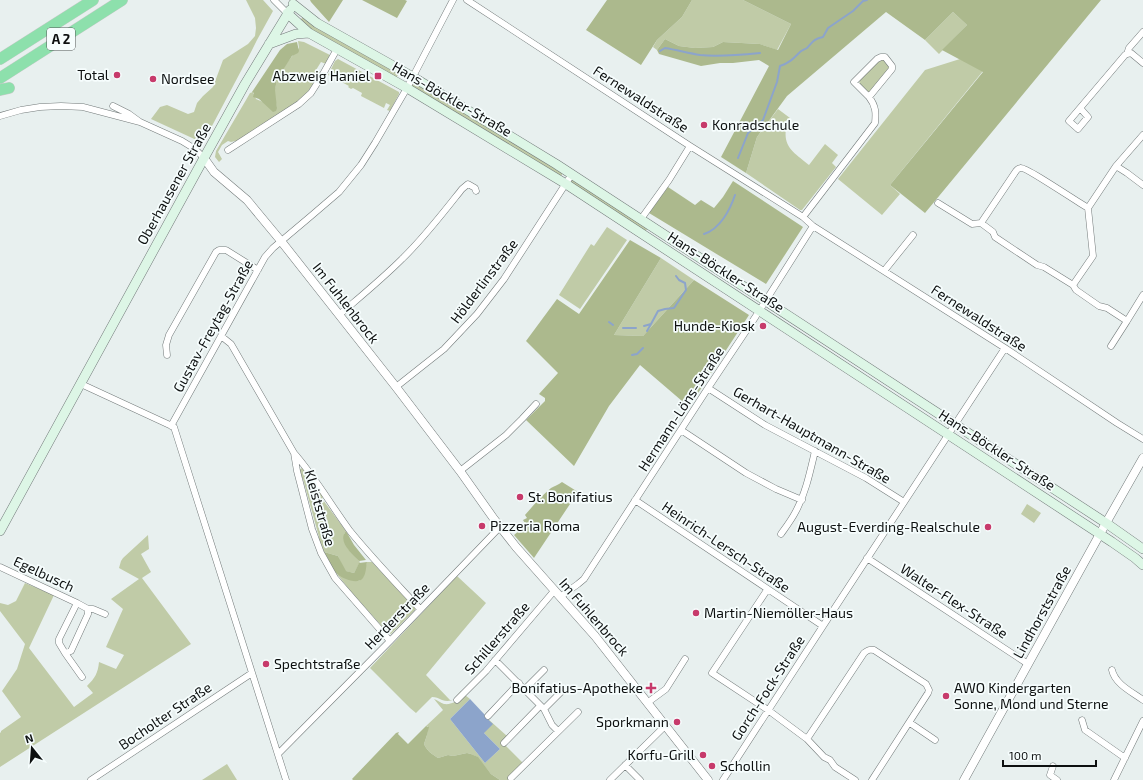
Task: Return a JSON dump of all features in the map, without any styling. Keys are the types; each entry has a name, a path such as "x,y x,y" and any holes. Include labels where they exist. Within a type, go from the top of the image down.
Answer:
{"highway":[{"name":"A 2","path":"0,59 93,0"},
{"name":"A 2","path":"0,78 122,0"}],"main road":[{"name":"Oberhausener Straße","path":"0,531 245,84 287,13 292,1"},
{"name":"Hans-Böckler-Straße","path":"292,1 317,23 413,77 572,174 1106,523 1143,549"},
{"name":"Hans-Böckler-Straße","path":"287,13 310,33 407,88 566,184 1100,534 1143,565"},
{"path":"269,44 279,39 296,34 310,33"}],"street":[{"path":"274,0 287,13"},
{"name":"Gustav-Freytag-Straße","path":"171,426 269,252 326,204 346,184 361,165 407,88 453,0"},
{"name":"Fernewaldstraße","path":"467,0 690,146 803,217 813,226 1005,348 1143,440"},
{"path":"1080,108 1127,54 1129,48 1143,32"},
{"path":"228,150 300,104 311,93 337,49"},
{"path":"1127,54 1135,56 1143,63"},
{"path":"803,217 875,123 876,112 873,102 870,97 854,82 877,59 885,57 892,66 892,70 870,97"},
{"path":"0,116 40,106 83,107 140,122 182,141 195,149 204,158"},
{"path":"113,106 129,114 140,122"},
{"path":"1073,285 1093,256 1088,208 1116,166 1143,135"},
{"path":"641,219 669,180 690,146"},
{"name":"Im Fuhlenbrock","path":"204,158 214,172 247,200 281,241 396,387 460,471 500,527 528,562 595,636 708,780"},
{"path":"1116,166 1143,185"},
{"path":"981,223 1016,171 1020,168 1024,168 1088,208"},
{"name":"Hölderlinstraße","path":"396,387 444,349 477,314 508,274 572,174"},
{"path":"339,315 377,283 402,259 434,225 462,189 468,184 475,188 476,191"},
{"path":"938,203 972,224 981,223 993,232 995,237 1037,265 1044,267 1073,285 1076,290 1099,306 1107,308 1127,321"},
{"name":"Hermann-Löns-Straße","path":"557,594 578,584 584,578 760,310 813,226"},
{"path":"884,271 913,235"},
{"path":"167,355 166,345 169,335 216,252 219,250 226,250 258,270"},
{"path":"1111,346 1143,295"},
{"name":"Kleiststraße","path":"221,336 231,344 294,453 305,466 336,512 381,568 420,609"},
{"name":"Gorch-Fock-Straße","path":"723,780 1005,348"},
{"path":"81,384 174,427 286,780"},
{"name":"Gerhart-Hauptmann-Straße","path":"708,388 765,425 866,478 904,502"},
{"path":"460,471 506,435 536,404"},
{"path":"681,430 746,473 776,489 802,500"},
{"path":"781,534 796,512 802,500 815,451"},
{"name":"Kleiststraße","path":"294,453 296,471 320,553 335,578 390,641"},
{"name":"Lindhorststraße","path":"964,780 1143,458"},
{"name":"Heinrich-Lersch-Straße","path":"635,500 767,590 823,626"},
{"name":"Herderstraße","path":"278,754 500,527"},
{"name":"Walter-Flex-Straße","path":"867,558 1028,664"},
{"name":"Egelbusch","path":"0,567 88,609 93,609 105,614"},
{"path":"767,590 712,673 768,710 806,738 824,757 830,760 835,767 855,780"},
{"name":"Schillerstraße","path":"457,700 557,594"},
{"name":"Egelbusch","path":"77,603 59,639 59,643 82,677"},
{"path":"65,653 71,651 88,614 88,609"},
{"path":"806,738 864,653 867,650 874,650 926,684 929,690 910,723 872,780"},
{"path":"647,703 666,689 685,659"},
{"path":"495,660 542,708 552,725 558,731"},
{"path":"525,689 544,670"},
{"path":"1112,670 1117,681 1143,700"},
{"name":"Bocholter Straße","path":"91,780 252,673"},
{"path":"488,716 518,683"},
{"path":"504,743 562,691"},
{"path":"511,778 578,712"},
{"path":"1082,720 1085,730 1124,758"},
{"path":"1114,780 1143,721"},
{"path":"910,723 935,740"},
{"path":"610,780 665,726"},
{"path":"625,765 640,780"},
{"path":"1053,766 1050,775 1057,780"}],"green space":[{"path":"246,0 263,0 273,11 203,143 151,119 160,107 167,105 188,114 194,112 197,103 213,87 223,60 248,44 255,36 255,18"},
{"path":"310,0 343,0 329,22"},
{"path":"362,0 405,0 407,1 397,18"},
{"path":"607,0 692,0 682,17 657,40 641,65 586,30"},
{"path":"692,0 743,0 791,24 777,50 760,44 723,42 713,47 695,48 679,46 665,39 657,50 653,47 657,40 682,17"},
{"path":"743,0 1101,0 925,213 890,185 983,72 942,50 967,25 953,12 925,40 886,12 787,96 757,137 746,173 721,157 769,66 759,60 701,66 659,54 657,50 665,39 679,46 695,48 713,47 723,42 760,44 778,50 791,24"},
{"path":"953,12 967,25 939,54 925,40"},
{"path":"303,17 400,72 396,78 312,31 300,20"},
{"path":"298,41 304,42 330,55 326,64 321,62 316,70 321,73 301,99 236,142 228,141 222,145 218,152 222,159 219,162 215,157 216,151 250,93 253,92 256,99 277,108 275,94 276,83 284,67 299,48"},
{"path":"297,42 298,53 292,56 277,79 275,90 277,108 276,111 273,112 259,99 253,97 254,93 252,92 280,50 287,44"},
{"path":"338,59 399,92 390,111 387,110 390,105 386,103 384,108 361,96 362,93 353,88 351,89 348,87 349,86 336,79 338,75 335,73 332,77 328,75 335,61"},
{"path":"960,59 983,71 890,185 900,194 882,215 838,179 925,70"},
{"path":"884,60 889,66 889,69 869,93 859,85 860,79 878,61"},
{"path":"414,83 564,171 560,178 412,87"},
{"path":"778,109 790,118 784,122 783,127 786,129 786,141 795,154 809,165 825,144 838,155 832,163 836,167 802,210 746,173 757,137"},
{"path":"572,179 649,227 645,232 571,182"},
{"path":"733,181 803,227 766,284 649,213 668,187 695,205 701,200 714,208"},
{"path":"607,227 627,240 580,309 559,295 591,244 594,246"},
{"path":"630,240 661,258 614,335 643,336 694,280 749,315 689,407 640,365 609,406 574,466 526,420 545,401 545,398 539,394 558,373 526,341 557,299 579,314"},
{"path":"661,258 694,280 643,336 614,335"},
{"path":"304,468 322,494 323,500 346,531 344,534 348,549 360,562 354,573 345,571 338,556 324,552 318,541 319,537 303,479 300,476 299,470"},
{"path":"562,482 578,492 534,558 514,535 526,525 523,520 527,518 525,515 537,501 551,488"},
{"path":"1027,504 1041,513 1034,523 1021,514"},
{"path":"346,531 354,545 366,560 359,561 346,547 343,539"},
{"path":"148,535 149,549 141,554 151,572 142,578 191,644 0,767 0,733 21,717 2,691 17,669 25,644 0,611 0,603 8,605 16,601 25,583 54,595 29,648 74,707 93,693 87,686 96,675 99,662 116,669 124,655 106,647 123,609 111,599 139,579 119,568 123,558"},
{"path":"324,552 338,556 346,571 354,573 359,563 367,562 363,578 358,581 354,581 337,574"},
{"path":"367,562 372,562 416,609 391,634 388,633 352,593 337,574 351,580 359,581 363,577"},
{"path":"457,576 486,603 426,675 450,700 452,700 445,701 432,697 416,713 370,668"},
{"path":"461,691 464,693 459,697 453,700"},
{"path":"465,695 470,699 450,719 485,763 500,749 484,733 488,719 507,736 501,743 504,746 505,745 523,763 508,777 509,780 500,780 491,774 477,757 471,754 467,753 453,756 448,755 438,758 425,746 424,744 428,726 426,726 443,710 434,699 444,704 450,704"},
{"path":"426,726 429,727 424,744 428,750 438,758 448,755 453,756 467,753 471,754 478,757 491,774 500,780 352,779 396,733 399,732 398,734 408,744"},
{"path":"227,764 237,780 202,780"}],"water":[{"path":"470,699 485,715 484,716 493,724 484,733 500,749 485,763 450,719"}],"waterway":[{"path":"738,158 748,133 763,120 777,82 780,66 791,61 812,42 823,37 828,28 853,11 863,1 867,0"},
{"path":"660,51 665,48 700,55 715,56 760,53"},
{"path":"704,234 710,232 724,218 735,195"},
{"path":"644,326 651,324 658,311 674,308 686,290 685,283 679,280 676,276"},
{"path":"609,322 613,325"},
{"path":"647,331 651,324"},
{"path":"623,328 636,328"},
{"path":"632,355 637,354 643,348"}],"place":[{"name":"Total","path":"117,75"},
{"name":"Abzweig Haniel","path":"378,76"},
{"name":"Nordsee","path":"153,79"},
{"name":"Konradschule","path":"704,125"},
{"name":"Hunde-Kiosk","path":"763,326"},
{"name":"St. Bonifatius","path":"520,497"},
{"name":"Pizzeria Roma","path":"482,526"},
{"name":"August-Everding-Realschule","path":"988,527"},
{"name":"Martin-Niemöller-Haus","path":"696,613"},
{"name":"Spechtstraße","path":"266,664"},
{"name":"Bonifatius-Apotheke","path":"651,688"},
{"name":"AWO Kindergarten Sonne, Mond und Sterne","path":"946,696"},
{"name":"Sporkmann","path":"677,722"},
{"name":"Korfu-Grill","path":"703,755"},
{"name":"Schollin","path":"712,766"}]}
